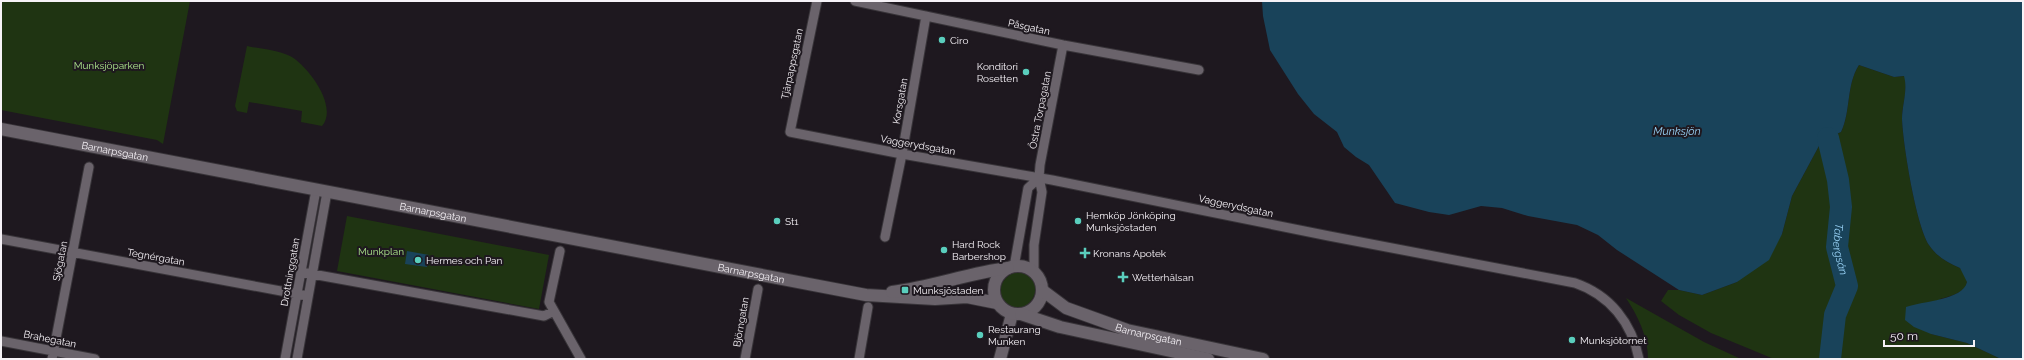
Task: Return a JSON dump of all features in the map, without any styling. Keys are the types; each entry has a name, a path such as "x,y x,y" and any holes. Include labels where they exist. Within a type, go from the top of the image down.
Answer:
{"main road":[{"name":"Barnarpsgatan","path":"1,129 321,191 867,301 967,297 997,303"},
{"name":"Barnarpsgatan","path":"867,301 941,284 988,271 1011,268"},
{"path":"1011,268 1025,268 1034,273 1040,281 1042,290 1036,306 1030,311 1016,314 1003,310 997,303 994,291 998,276 1011,268"},
{"name":"Barnarpsgatan","path":"1042,290 1066,308 1127,330 1263,359"},
{"name":"Barnarpsgatan","path":"1016,314 1060,327 1208,359"},
{"path":"1000,359 1016,314"}],"street":[{"name":"Tjärpappsgatan","path":"790,132 817,1"},
{"name":"Påsgatan","path":"856,1 1063,45 1199,70"},
{"name":"Korsgatan","path":"885,237 902,154 926,16"},
{"name":"Östra Torpagatan","path":"1034,273 1034,245 1042,192 1039,178 1063,45"},
{"name":"Vaggerydsgatan","path":"790,132 902,154 1039,178 1575,283 1586,287 1601,296 1618,310 1633,336 1639,359"},
{"name":"Sjögatan","path":"53,355 89,167"},
{"name":"Östra Torpagatan","path":"1011,268 1028,188 1039,178"},
{"name":"Drottninggatan","path":"285,359 301,272 321,191"},
{"path":"297,359 312,274 321,191"},
{"name":"Tegnérgatan","path":"1,239 308,296"},
{"path":"560,251 550,302 581,359"},
{"path":"301,272 544,316 554,311"},
{"name":"Björngatan","path":"745,359 758,288"},
{"path":"859,359 867,301"},
{"name":"Brahegatan","path":"1,341 53,355 95,359"}],"green space":[{"name":"Munksjöparken","path":"1,1 190,1 163,144 157,140 1,110"},
{"path":"247,46 285,54 290,56 305,68 319,87 324,97 327,108 326,118 322,126 301,122 302,111 249,102 247,113 237,111 235,106"},
{"path":"1859,65 1894,77 1905,76 1906,87 1902,114 1903,131 1911,184 1919,220 1924,235 1935,253 1951,264 1960,268 1967,281 1966,286 1959,293 1940,299 1931,334 1967,343 2001,359 1774,359 1711,333 1679,315 1661,301 1668,290 1679,290 1702,295 1737,282 1782,234 1792,196 1820,144 1828,138 1841,132 1846,116 1852,81"},
{"name":"Munkplan","path":"347,216 549,255 539,309 337,271"},
{"path":"1017,272 1028,275 1034,282 1036,290 1033,298 1028,304 1020,308 1012,307 1004,301 1000,292 1002,283 1005,279"},
{"path":"1626,298 1704,342 1741,359 1648,359 1648,351 1642,327"}],"water":[{"name":"Munksjön","path":"1262,1 2023,1 2023,359 2001,359 1967,343 1931,334 1914,327 1905,320 1906,307 1941,299 1958,293 1964,288 1967,282 1960,268 1951,264 1935,253 1924,235 1919,220 1911,184 1903,131 1902,114 1905,87 1904,76 1894,77 1859,65 1852,81 1846,116 1841,132 1828,138 1820,144 1792,196 1782,234 1769,260 1737,282 1702,295 1679,290 1617,250 1598,235 1577,225 1528,216 1502,208 1481,206 1449,215 1429,212 1395,203 1369,165 1344,147 1337,132 1314,114 1298,94 1270,50 1263,16"},
{"path":"407,251 429,255 427,267 405,264"}],"waterway":[{"name":"Tabergsån","path":"1828,138 1838,180 1841,207 1837,247 1847,286 1835,315 1830,359"}],"place":[{"name":"Ciro","path":"942,40"},
{"name":"Konditori Rosetten","path":"1026,72"},
{"name":"St1","path":"777,221"},
{"name":"Hemköp Jönköping Munksjöstaden","path":"1078,221"},
{"name":"Hard Rock Barbershop","path":"944,250"},
{"name":"Kronans Apotek","path":"1085,253"},
{"name":"Hermes och Pan","path":"418,260"},
{"name":"Wetterhälsan","path":"1123,277"},
{"name":"Munksjöstaden","path":"905,290"},
{"name":"Restaurang Munken","path":"980,335"},
{"name":"Munksjötornet","path":"1572,340"}]}
